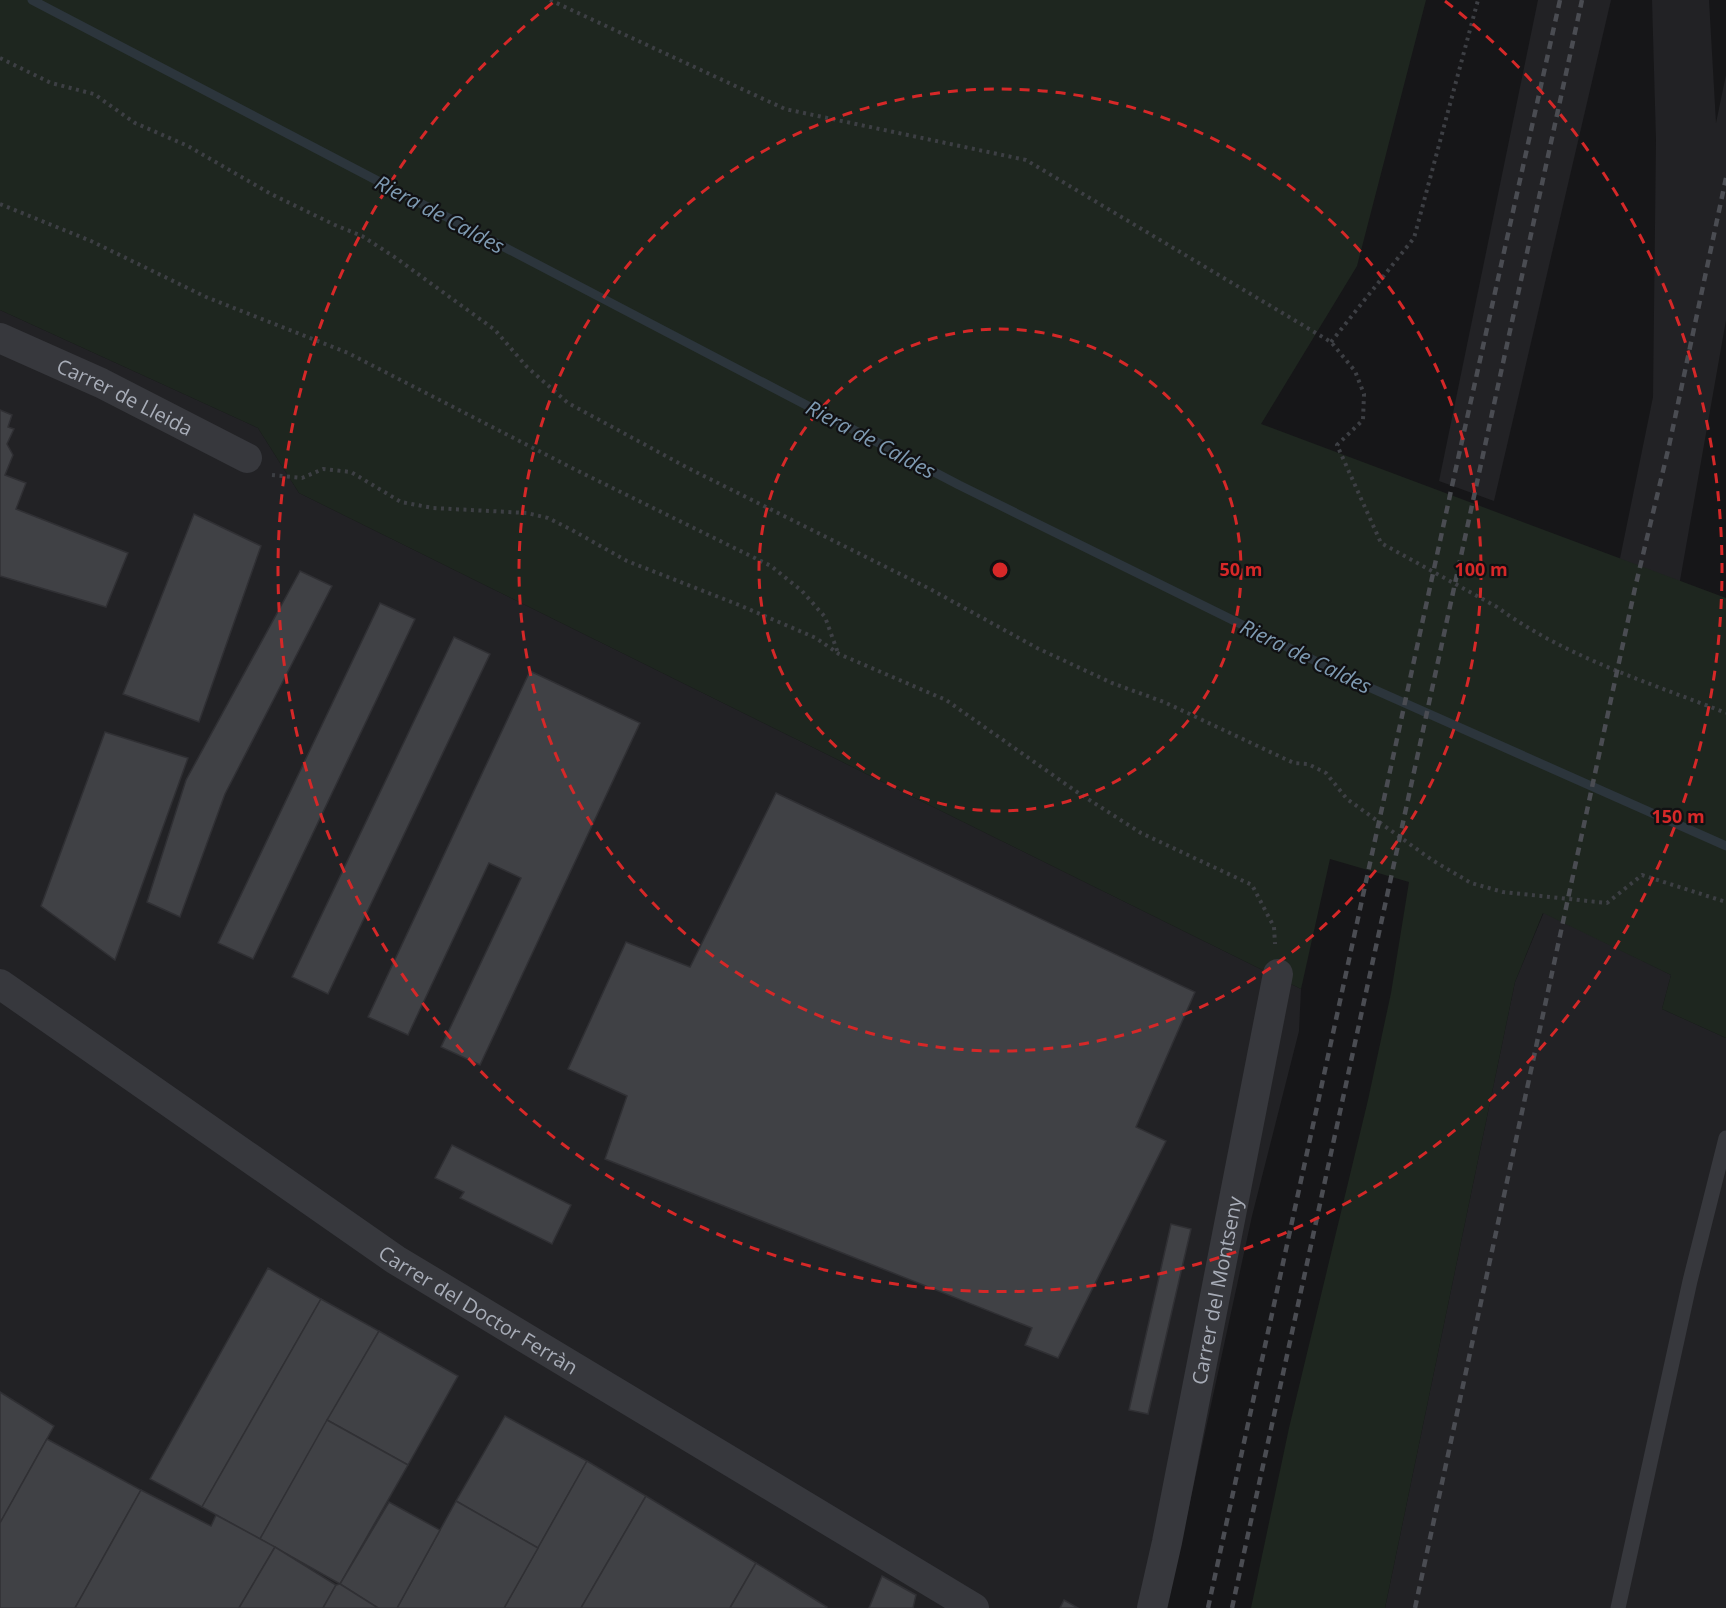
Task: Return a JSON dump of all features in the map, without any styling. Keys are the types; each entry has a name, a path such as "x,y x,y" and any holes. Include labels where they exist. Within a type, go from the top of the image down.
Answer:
{"street":[{"name":"Carrer de Lleida","path":"0,338 100,382 247,458"},
{"name":"Carrer del Montseny","path":"1152,1608 1278,974"},
{"name":"Carrer del Doctor Ferràn","path":"0,984 396,1260 974,1608"}],"lane":[{"path":"1618,1608 1690,1281 1726,1138"}],"path":[{"path":"550,0 785,108 1026,160 1330,342 1355,371 1364,394 1363,420 1337,445 1381,543 1578,655 1726,713"},
{"path":"1330,342 1414,238 1478,0"},
{"path":"0,58 51,83 94,94 135,123 188,146 271,194 362,236 495,330 527,367 568,403 688,468 930,589 1037,648 1112,683 1164,702 1294,763 1308,764 1326,773 1347,798 1432,860 1471,883 1503,892 1607,903 1641,875 1726,902"},
{"path":"0,204 91,241 206,297 348,353 574,469 771,566 802,591 825,616 838,654"},
{"path":"247,458 266,474 302,478 323,469 351,472 401,502 433,508 527,513 548,518 627,561 816,638 838,654 946,700 1077,792 1141,833 1252,885 1274,927 1278,974"}],"shaded area":[{"path":"0,0 1426,0 1357,266 1261,424 1726,598 1726,1038 1662,1009 1671,975 1543,913 1515,982 1385,1608 1251,1608 1289,1428 1368,1100 1391,993 1409,882 1330,859 1301,989 299,493 258,428 0,310"},
{"path":"1538,0 1611,0 1494,501 1439,481"},
{"path":"1652,0 1709,0 1716,123 1726,75 1726,320 1678,592 1616,578 1653,397 1656,140"},
{"path":"0,310 258,428 299,493 1301,989 1299,1031 1252,1216 1167,1608 0,1608"},
{"path":"1544,912 1671,975 1662,1009 1726,1038 1726,1608 1385,1608 1515,982"}],"building":[{"path":"0,410 12,415 8,427 14,429 7,444 13,455 5,475 26,483 16,509 128,553 106,607 0,576"},
{"path":"194,514 261,546 199,722 123,694"},
{"path":"300,571 332,586 225,794 180,917 147,902 186,780"},
{"path":"380,603 415,619 253,959 218,943"},
{"path":"454,637 490,654 328,994 292,977"},
{"path":"530,671 640,723 480,1065 441,1047 521,878 489,863 408,1035 368,1017"},
{"path":"105,732 188,758 115,960 41,906"},
{"path":"776,793 1195,992 1136,1127 1166,1141 1058,1358 1025,1345 1032,1328 605,1159 627,1096 568,1069 626,942 690,967"},
{"path":"452,1145 571,1205 552,1244 460,1198 464,1192 435,1178"},
{"path":"1171,1224 1191,1229 1148,1414 1129,1410"},
{"path":"268,1268 321,1299 202,1507 150,1479"},
{"path":"321,1299 379,1331 260,1539 202,1507"},
{"path":"379,1331 458,1376 408,1465 327,1420"},
{"path":"0,1392 54,1426 0,1523"},
{"path":"505,1416 587,1461 538,1548 456,1501"},
{"path":"327,1420 408,1465 340,1584 260,1539"},
{"path":"47,1439 141,1490 75,1608 0,1608 0,1523"},
{"path":"587,1461 646,1496 581,1608 504,1608"},
{"path":"141,1490 211,1526 216,1515 275,1547 239,1608 75,1608"},
{"path":"646,1496 756,1563 730,1608 581,1608"},
{"path":"456,1501 538,1548 504,1608 397,1608"},
{"path":"389,1502 440,1530 397,1608 378,1608 340,1584"},
{"path":"275,1547 336,1585 323,1608 239,1608"},
{"path":"756,1563 827,1607 730,1608"},
{"path":"882,1576 916,1595 913,1608 869,1608"},
{"path":"340,1584 378,1608 323,1608 336,1585"},
{"path":"1064,1600 1078,1608 1060,1608"}],"waterway":[{"name":"Riera de Caldes","path":"32,0 959,485 1364,685 1726,846"}],"railway":[{"path":"1208,1608 1560,0"},
{"path":"1232,1608 1582,0"},
{"path":"1415,1608 1726,178"}]}
